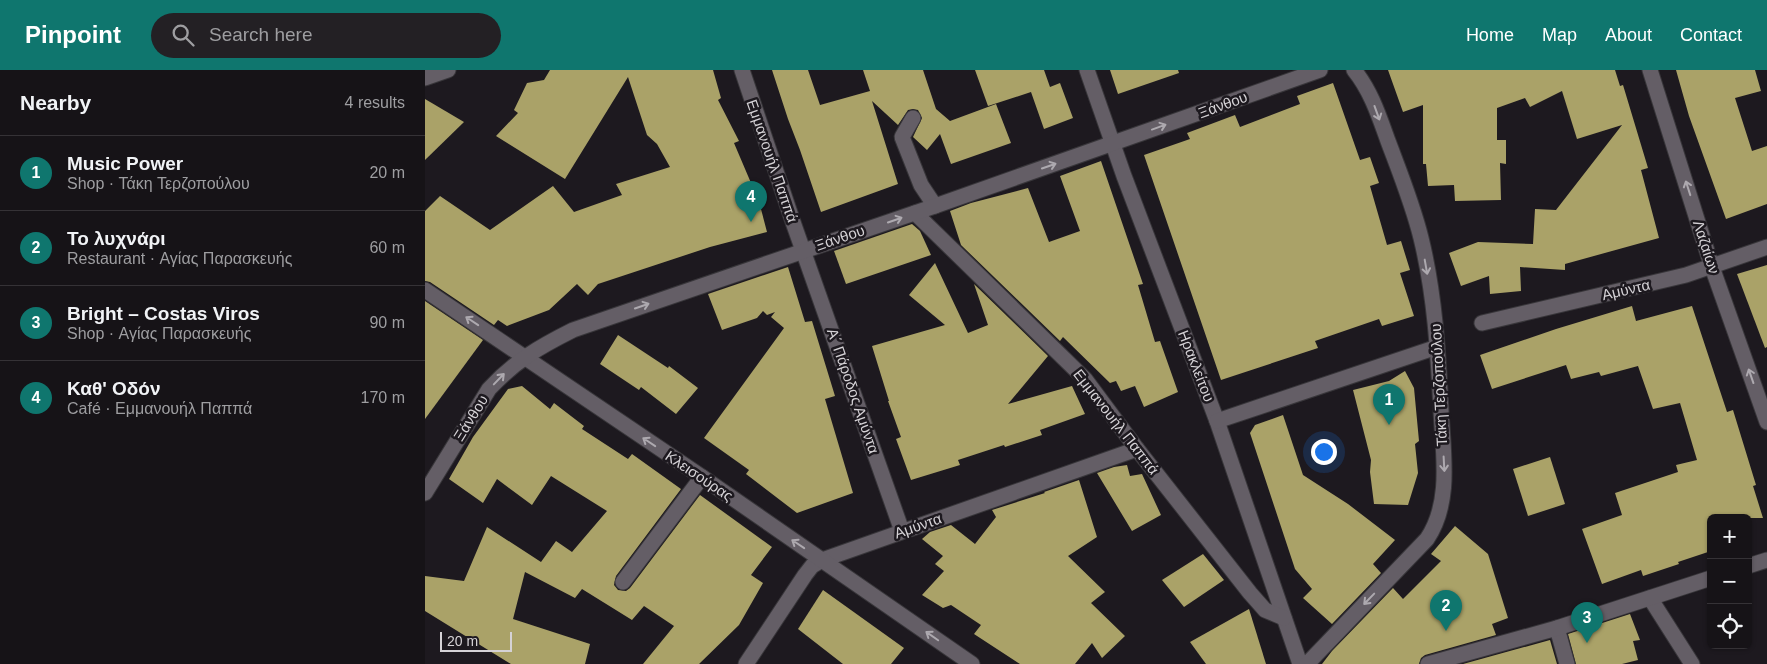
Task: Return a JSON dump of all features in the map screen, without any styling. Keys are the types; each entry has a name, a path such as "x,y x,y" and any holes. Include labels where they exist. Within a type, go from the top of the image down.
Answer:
{"street":[{"path":"425,78 448,70"},
{"name":"Εμμανουήλ Παππά","path":"742,70 803,251"},
{"name":"Ηρακλείτου","path":"1087,70 1127,185 1217,421 1300,664"},
{"name":"Ξάνθου","path":"425,493 489,390 502,375 524,356 573,330 915,213 1320,70"},
{"name":"Τάκη Τερζοπούλου","path":"1307,664 1427,539 1435,527 1439,512 1444,475 1434,309 1421,237 1371,96 1354,70"},
{"name":"Λαζαίων","path":"1650,70 1712,267 1767,422"},
{"path":"913,118 902,137 921,185 935,206"},
{"name":"Εμμανουήλ Παππά","path":"915,213 1085,379 1137,450 1250,593 1265,610 1284,618"},
{"name":"Αμύντα","path":"1482,323 1686,276 1767,247"},
{"name":"Α΄ Πάροδος Αμύντα","path":"803,251 902,531"},
{"name":"Κλεισούρας","path":"425,290 702,477 971,664"},
{"path":"1217,421 1437,346"},
{"name":"Αμύντα","path":"745,664 805,575 812,566 822,560 1137,450"},
{"path":"623,582 702,477"},
{"path":"1752,565 1767,560"},
{"path":"1428,664 1557,628 1707,579"},
{"path":"1650,598 1692,664"},
{"path":"1557,628 1567,664"}],"building":[{"path":"550,70 713,70 721,98 718,100 739,141 734,143 754,190 756,190 767,232 710,247 598,284 588,295 577,284 549,310 507,326 498,320 494,325 430,282 425,281 425,211 440,196 490,230 553,186 574,212 622,195 616,184 670,167 657,144 647,135 628,77 565,179 496,136 518,113 514,110 527,83 544,80"},
{"path":"772,70 808,70 820,105 870,91 863,70 923,70 936,109 950,121 996,104 1011,143 951,164 940,134 927,150 913,137 922,118 918,110 908,110 898,125 872,101 898,184 821,212"},
{"path":"975,70 1044,70 1050,87 1060,83 1073,118 1044,129 1031,92 988,106"},
{"path":"1110,70 1178,70 1179,73 1118,94"},
{"path":"1388,70 1615,70 1620,86 1623,85 1648,168 1641,170 1659,238 1565,264 1565,270 1520,267 1521,291 1490,294 1489,276 1461,286 1449,253 1478,242 1533,244 1535,209 1556,210 1622,125 1577,139 1562,91 1530,107 1525,98 1497,108 1497,140 1506,140 1506,164 1500,163 1501,200 1455,201 1454,185 1428,186 1426,164 1423,164 1423,105 1403,112"},
{"path":"1676,70 1755,70 1761,91 1735,98 1752,151 1767,146 1767,204 1726,219 1689,116"},
{"path":"1333,83 1360,160 1370,157 1379,183 1370,186 1387,245 1401,241 1410,270 1400,273 1414,316 1382,326 1379,319 1315,341 1318,348 1221,380 1144,155 1190,139 1187,133 1235,115 1240,127 1300,104 1297,96"},
{"path":"425,99 464,122 425,160"},
{"path":"1101,161 1143,284 1138,285 1155,342 1160,341 1178,392 1144,407 1135,386 1121,391 1116,381 1110,383 1063,337 1060,341 961,245 950,211 971,203 1028,188 1049,242 1080,231 1060,176"},
{"path":"912,224 920,231 931,255 846,284 834,251"},
{"path":"935,263 968,333 988,325 974,284 1048,356 1008,404 1072,386 1085,414 1040,430 1042,435 958,460 960,465 911,480 896,439 901,437 872,346 945,325 909,295"},
{"path":"1767,265 1767,347 1765,348 1737,274"},
{"path":"788,267 805,322 812,321 835,396 825,399 853,493 797,513 746,474 749,470 704,438 784,328 771,317 775,312 767,315 763,311 757,318 722,330 708,294"},
{"path":"425,301 483,340 425,419"},
{"path":"1632,306 1636,321 1692,306 1727,412 1733,410 1756,485 1753,486 1763,518 1752,518 1752,514 1707,514 1707,552 1643,576 1641,570 1602,584 1582,529 1622,515 1615,493 1678,472 1676,465 1697,460 1680,403 1653,409 1638,366 1601,376 1599,372 1571,379 1566,365 1492,389 1480,355"},
{"path":"618,335 668,368 669,366 698,388 676,414 641,387 639,390 600,364"},
{"path":"1405,371 1414,388 1419,441 1415,444 1418,473 1408,505 1374,504 1370,472 1371,460 1353,390 1389,381"},
{"path":"522,386 550,409 554,403 584,426 582,429 628,459 632,454 681,489 616,576 614,585 618,590 626,591 630,588 700,495 772,547 751,575 763,583 739,625 699,664 643,664 674,626 644,606 632,620 582,589 575,598 525,572 513,619 590,644 585,664 511,664 425,611 425,576 464,581 487,527 541,562 556,541 572,552 607,511 551,476 532,505 497,479 483,503 449,479 473,437 508,389"},
{"path":"1283,415 1303,475 1348,504 1395,540 1373,564 1381,573 1332,624 1303,598 1312,589 1295,569 1250,433 1255,425"},
{"path":"1550,457 1565,504 1528,516 1513,469"},
{"path":"1127,465 1130,476 1142,474 1161,515 1132,531 1097,473"},
{"path":"1079,480 1097,537 1068,556 1105,592 1091,603 1125,636 1102,658 1092,643 1075,664 1020,664 974,634 981,625 951,605 943,608 922,595 944,571 935,564 943,556 922,539 930,532 951,525 975,544 996,517 992,510"},
{"path":"1455,526 1488,554 1508,618 1492,624 1496,635 1425,655 1421,658 1419,664 1322,664 1332,651 1393,588 1403,599 1441,561 1431,554"},
{"path":"1203,554 1224,580 1184,607 1162,580"},
{"path":"823,590 904,648 891,664 843,664 798,629"},
{"path":"1249,609 1266,664 1206,664 1190,642"},
{"path":"1630,614 1640,640 1633,641 1638,660 1622,664 1576,664 1568,634"},
{"path":"1550,640 1557,664 1463,664"}],"place":[{"name":"Καθ' Οδόν","path":"751,222"},
{"name":"Music Power","path":"1389,425"},
{"name":"Το λυχνάρι","path":"1446,631"},
{"name":"Bright – Costas Viros","path":"1587,643"}]}
